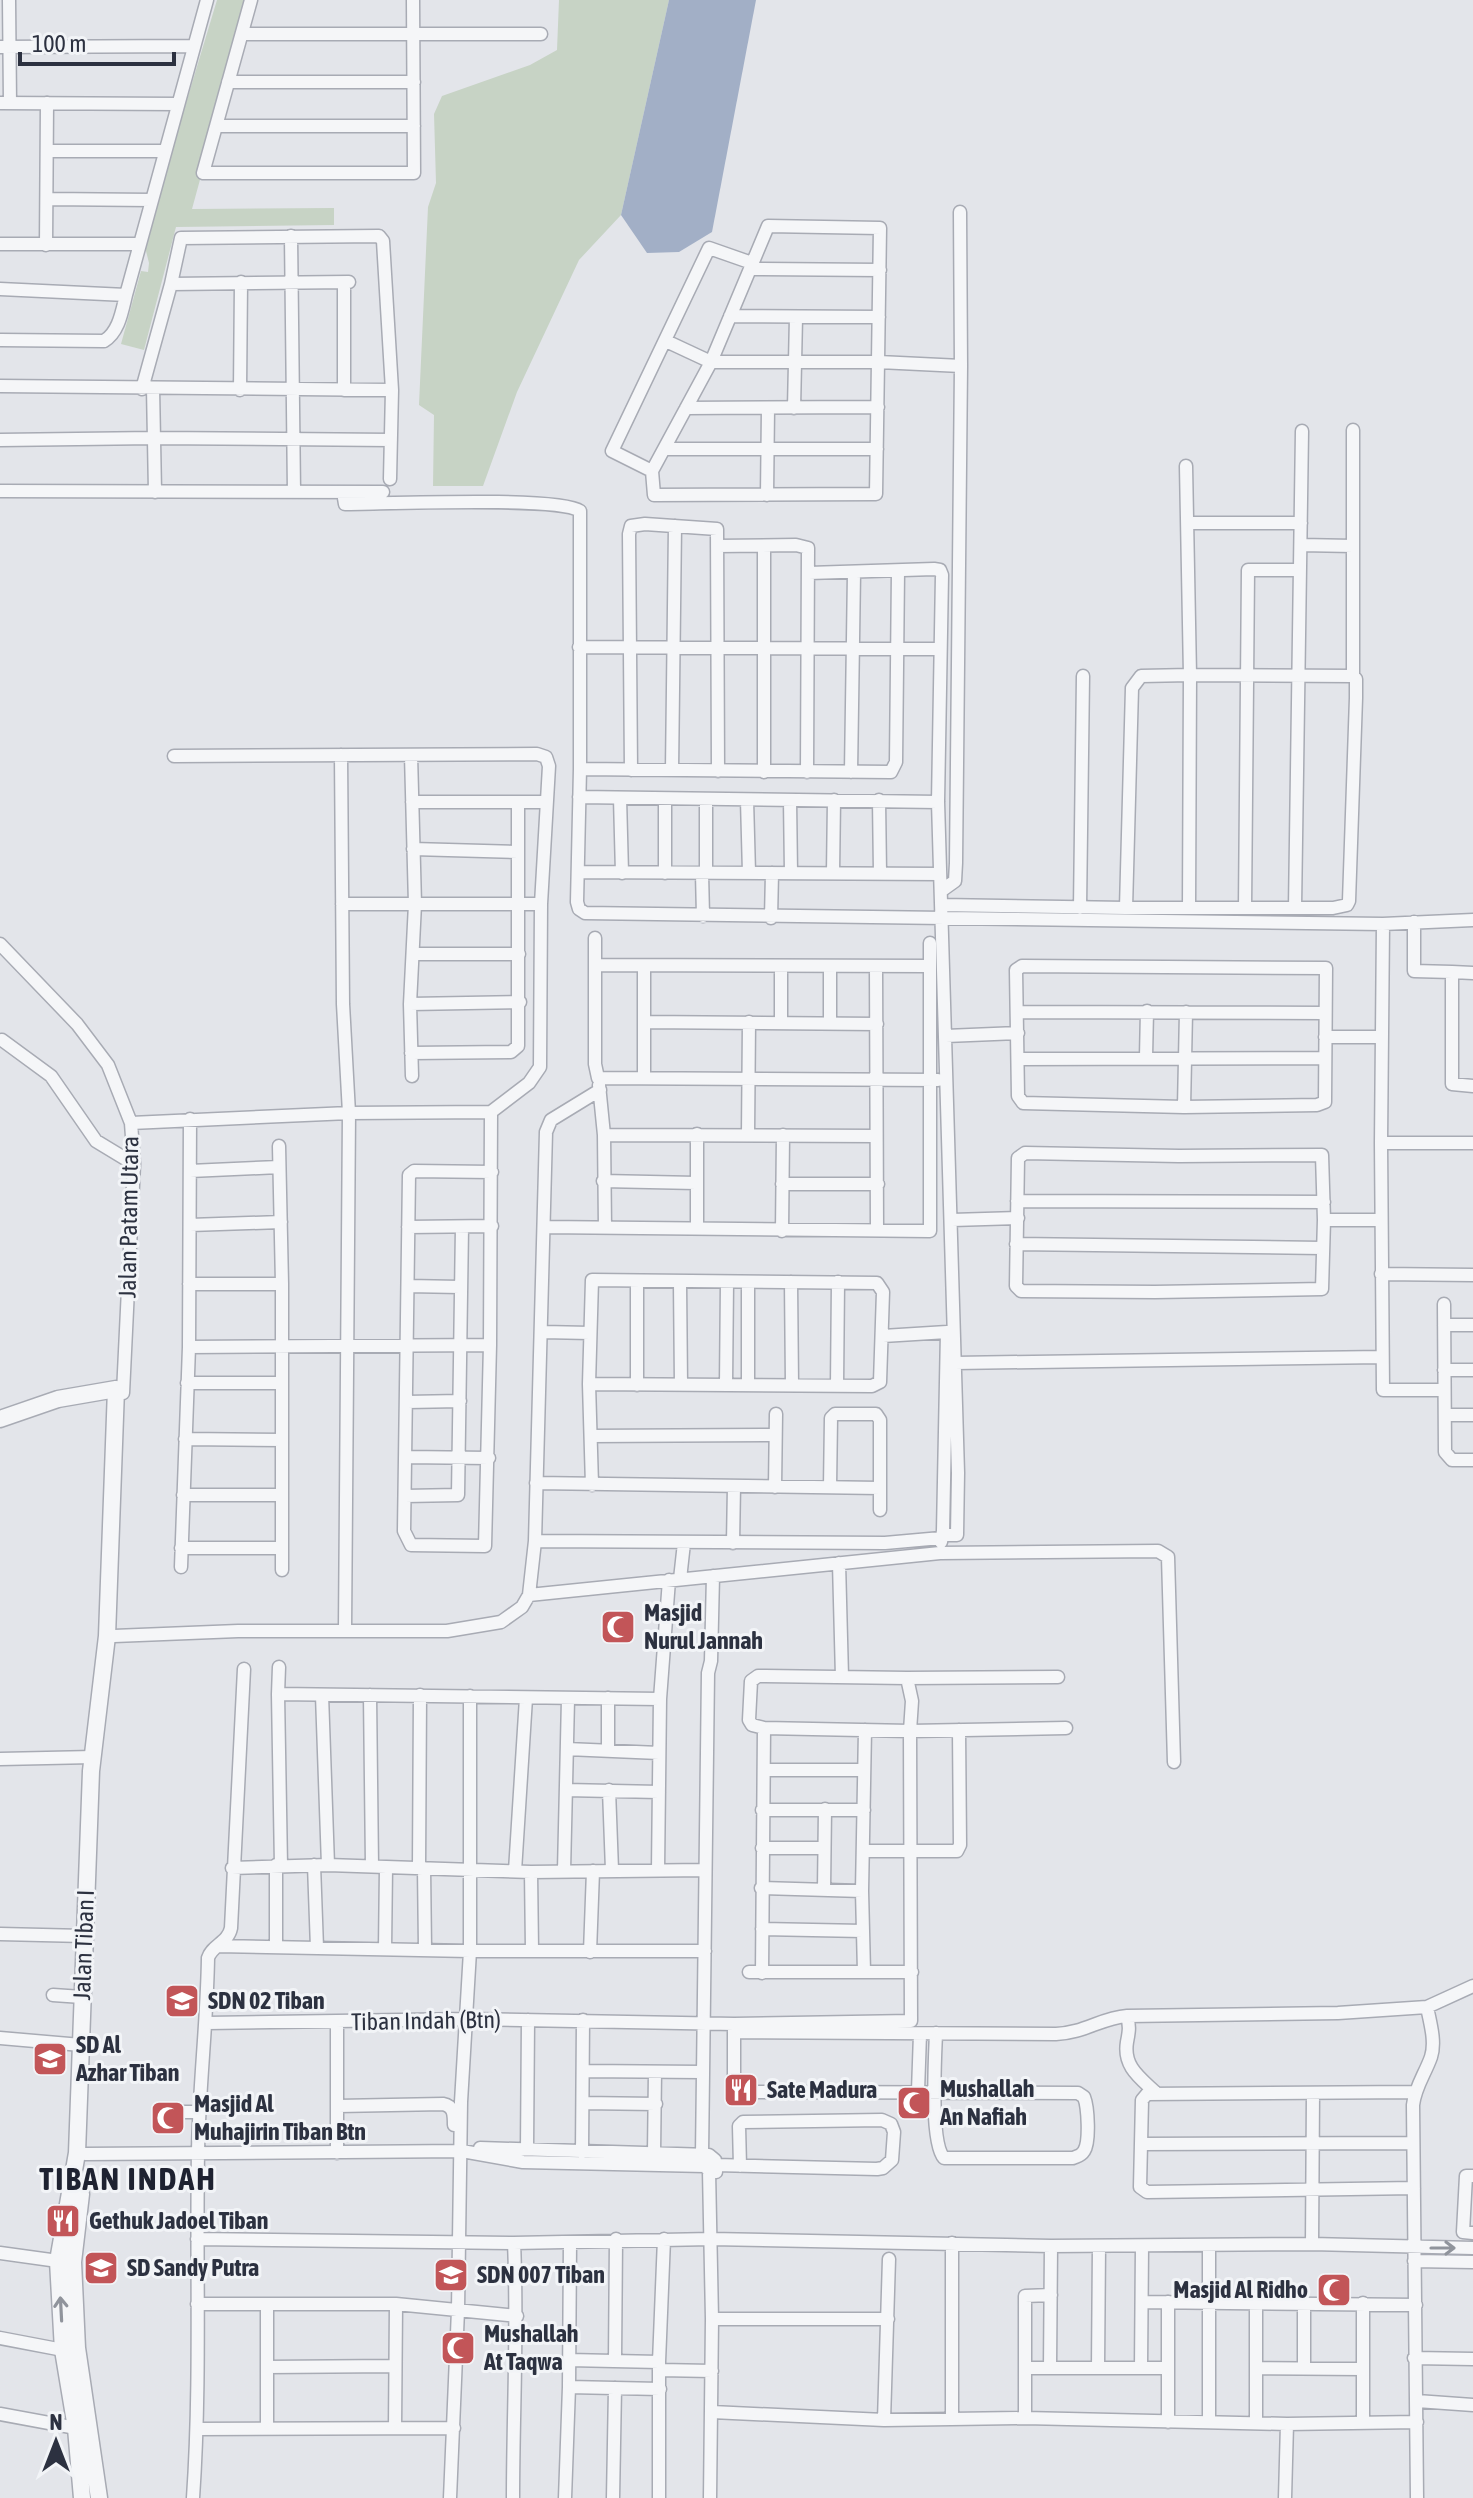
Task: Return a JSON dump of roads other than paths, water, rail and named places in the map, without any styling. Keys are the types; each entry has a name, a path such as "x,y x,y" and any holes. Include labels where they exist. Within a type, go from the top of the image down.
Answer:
{"street":[{"path":"9,0 4,47 5,103 178,104"},
{"path":"0,340 104,341 110,338 126,295 207,0"},
{"path":"251,0 203,173 414,173 413,0"},
{"path":"242,34 541,34"},
{"path":"4,47 193,46"},
{"path":"228,82 414,82"},
{"path":"46,245 47,103"},
{"path":"216,126 414,126"},
{"path":"47,151 165,151"},
{"path":"47,199 152,200"},
{"path":"941,891 955,881 956,863 960,212"},
{"path":"768,226 880,228 876,494 654,495 652,471 711,362 751,266 768,226"},
{"path":"155,492 154,438 148,388 181,238 377,235 382,238 392,390 390,479"},
{"path":"291,236 294,492"},
{"path":"0,244 139,244"},
{"path":"652,471 612,451 709,248 751,266 880,270"},
{"path":"240,390 241,282"},
{"path":"171,284 346,283 344,390"},
{"path":"0,289 126,295"},
{"path":"730,316 879,317"},
{"path":"794,408 796,317"},
{"path":"666,341 711,362 879,362 961,366"},
{"path":"0,386 392,390"},
{"path":"686,408 878,407"},
{"path":"767,495 768,408"},
{"path":"941,905 1295,908 1340,907 1349,901 1356,698 1356,679 1353,676 1353,430"},
{"path":"1295,908 1302,431"},
{"path":"0,440 391,440"},
{"path":"664,449 877,449"},
{"path":"1186,466 1190,675 1189,908"},
{"path":"0,491 383,492"},
{"path":"343,492 345,504 526,503 575,507 580,511 580,872 577,902 579,909 585,913 771,918 1383,924 1473,920"},
{"path":"1187,523 1301,523"},
{"path":"631,770 629,528 645,524 716,527 718,771"},
{"path":"672,770 675,526"},
{"path":"1301,545 1353,546"},
{"path":"717,546 807,546 807,772"},
{"path":"764,546 764,772"},
{"path":"535,1541 885,1543 957,1535 952,1220 938,802 942,575 940,570 809,573"},
{"path":"1245,908 1248,570 1300,570"},
{"path":"580,769 884,774 895,768 898,571"},
{"path":"851,772 854,573"},
{"path":"579,647 940,649"},
{"path":"1080,908 1083,676"},
{"path":"1126,908 1132,688 1141,676 1353,676"},
{"path":"341,755 343,1004 349,1113 345,1630"},
{"path":"411,755 415,904 410,1004 412,1076"},
{"path":"131,1123 349,1113 491,1112 529,1083 540,1067 541,904 548,759 543,755 174,756"},
{"path":"579,797 938,802"},
{"path":"620,798 622,873"},
{"path":"665,799 665,873"},
{"path":"703,916 706,800"},
{"path":"747,800 749,873"},
{"path":"790,800 791,873"},
{"path":"833,873 834,800"},
{"path":"879,800 880,873"},
{"path":"412,802 546,802"},
{"path":"411,1053 511,1052 518,1046 518,803"},
{"path":"413,849 518,852"},
{"path":"580,872 940,874"},
{"path":"771,918 772,873"},
{"path":"342,904 541,904"},
{"path":"1414,922 1414,971 1473,973"},
{"path":"1383,924 1383,1390 1444,1390"},
{"path":"595,938 595,1064 604,1135 605,1228"},
{"path":"544,1227 930,1231 930,943"},
{"name":"Jalan Patam Utara","path":"0,944 77,1024 108,1065 131,1123 134,1164 128,1274 121,1285 120,1391"},
{"path":"413,954 519,954"},
{"path":"596,965 929,966"},
{"path":"644,966 644,1078"},
{"path":"1022,966 1323,966 1327,971 1325,1013 1326,1099 1321,1104 1184,1107 1023,1103 1018,1099 1016,970 1022,966"},
{"path":"781,967 781,1023"},
{"path":"830,967 830,1024"},
{"path":"876,967 877,1230"},
{"path":"1452,972 1452,1084 1473,1086"},
{"path":"410,1004 520,1002"},
{"path":"1146,1057 1147,1011"},
{"path":"1017,1012 1325,1013"},
{"path":"1184,1107 1186,1012"},
{"path":"644,1022 877,1024"},
{"path":"748,1134 749,1022"},
{"path":"946,1036 1018,1033"},
{"path":"1325,1037 1381,1037"},
{"path":"2,1040 51,1076 96,1141 134,1164"},
{"path":"1018,1059 1325,1058"},
{"path":"114,1636 345,1630 447,1631 501,1622 522,1607 529,1595 535,1541 544,1227 548,1125 551,1120 599,1084 644,1078 948,1081"},
{"path":"491,1112 492,1172 492,1226 489,1458 485,1546 411,1545 404,1531 409,1175 414,1171 492,1172"},
{"path":"181,1567 189,1347 190,1119"},
{"path":"697,1134 697,1229"},
{"path":"604,1135 876,1136"},
{"path":"782,1231 783,1135"},
{"path":"1381,1143 1473,1143"},
{"path":"279,1146 282,1570"},
{"path":"1023,1153 1179,1156 1318,1153 1322,1158 1324,1202 1323,1285 1318,1290 1021,1291 1016,1286 1018,1158 1023,1153"},
{"path":"190,1171 279,1167"},
{"path":"603,1181 696,1183"},
{"path":"782,1184 878,1184"},
{"path":"1017,1201 1324,1202"},
{"path":"952,1220 1018,1218"},
{"path":"1324,1220 1381,1220"},
{"path":"190,1225 281,1222"},
{"path":"408,1227 492,1226"},
{"path":"405,1496 458,1495 462,1227"},
{"path":"1016,1244 1322,1248"},
{"path":"1381,1274 1473,1275"},
{"path":"589,1384 878,1384 881,1378 883,1292 880,1285 838,1282 592,1280 589,1384 592,1485"},
{"path":"637,1281 637,1385"},
{"path":"726,1384 727,1282"},
{"path":"748,1282 748,1385"},
{"path":"791,1282 792,1385"},
{"path":"837,1385 838,1282"},
{"path":"680,1283 681,1385"},
{"path":"189,1284 282,1284"},
{"path":"408,1286 460,1287"},
{"path":"1444,1304 1446,1455 1452,1460 1473,1460"},
{"path":"1444,1325 1473,1325"},
{"path":"543,1332 590,1333"},
{"path":"883,1336 947,1332 940,1553"},
{"path":"189,1347 490,1345"},
{"path":"955,1363 1382,1357"},
{"path":"1444,1370 1473,1370"},
{"path":"187,1383 282,1383"},
{"path":"0,1419 58,1399 120,1391"},
{"name":"Jalan Tiban I","path":"99,2498 66,2262 85,2154 99,1764 114,1636 120,1391"},
{"name":"Jalan Tiban I","path":"82,2498 76,2428 63,2350 66,2262 77,2153 93,1757 107,1636 120,1391"},
{"path":"407,1402 460,1401"},
{"path":"775,1487 776,1414"},
{"path":"830,1487 831,1418 835,1414 876,1414 880,1420 880,1510"},
{"path":"1445,1415 1473,1415"},
{"path":"591,1436 775,1435"},
{"path":"185,1439 282,1440"},
{"path":"406,1457 489,1458"},
{"path":"536,1483 880,1488"},
{"path":"733,1543 734,1486"},
{"path":"183,1495 282,1495"},
{"path":"658,1870 660,1699 674,1580 684,1543"},
{"path":"181,1548 282,1548"},
{"path":"529,1595 940,1553 1158,1551 1168,1557 1174,1762"},
{"path":"839,1563 842,1677"},
{"path":"713,1576 708,1673 701,2160 709,2171 713,2240"},
{"path":"276,1947 279,1667"},
{"path":"193,2498 197,2429 199,2112 207,2023 208,1958 210,1952 230,1934 244,1669"},
{"path":"1058,1677 765,1676 754,1678 749,1692 749,1720 752,1725 764,1728 910,1731 1066,1728"},
{"path":"764,1728 762,1929 755,1973 912,1972 912,1701 907,1678"},
{"path":"278,1694 660,1699"},
{"path":"322,1695 328,1865"},
{"path":"370,1695 385,1949"},
{"path":"420,1695 421,1868 425,1949"},
{"path":"450,2498 460,2241 459,2151 470,1951 470,1696"},
{"path":"515,1871 526,1698"},
{"path":"608,1698 608,1751"},
{"path":"564,1871 568,1699"},
{"path":"864,1972 865,1730"},
{"path":"863,1851 957,1851 960,1845 959,1730"},
{"path":"567,1749 659,1753"},
{"path":"0,1759 93,1757"},
{"path":"765,1770 864,1770"},
{"path":"566,1790 659,1792"},
{"path":"609,1790 612,1870"},
{"path":"824,1889 825,1809"},
{"path":"762,1810 864,1810"},
{"path":"762,1848 824,1848"},
{"path":"314,1865 317,1948"},
{"path":"232,1868 328,1865 531,1872 705,1870"},
{"path":"590,1952 593,1871"},
{"path":"531,1872 532,1950"},
{"path":"761,1888 862,1891"},
{"path":"762,1929 863,1931"},
{"path":"0,1934 84,1936"},
{"path":"218,1946 470,1951 705,1951"},
{"name":"Tiban Indah (Btn)","path":"207,2023 583,2020 704,2022 734,2028 911,2021 912,1972"},
{"path":"936,2033 934,2091 938,2147 944,2158 1073,2158 1085,2149 1088,2109 1084,2097 1078,2093 934,2091 746,2092 741,2090 734,2076 734,2028 920,2034 936,2033 1072,2033 1110,2017 1338,2013 1427,2007 1473,1986"},
{"path":"53,1995 82,1997"},
{"path":"1417,2498 1413,2143 1415,2092 1432,2054 1427,2007"},
{"path":"1127,2016 1130,2024 1128,2062 1155,2092"},
{"path":"527,2149 528,2020"},
{"path":"582,2152 583,2020"},
{"path":"337,2023 337,2153"},
{"path":"918,2091 920,2034"},
{"path":"0,2038 81,2045"},
{"path":"919,2059 935,2058"},
{"path":"583,2071 702,2072"},
{"path":"654,2153 655,2072"},
{"path":"1414,2188 1147,2192 1140,2187 1142,2097 1155,2092 1415,2092"},
{"path":"1312,2244 1313,2093"},
{"path":"583,2103 656,2104"},
{"path":"338,2106 449,2105 454,2116 459,2151"},
{"path":"177,2112 199,2112"},
{"path":"716,2165 740,2166 883,2168 889,2165 894,2154 894,2132 891,2124 882,2120 743,2122 739,2126 740,2166"},
{"path":"1141,2144 1413,2143"},
{"path":"85,2154 133,2156 527,2149 654,2153 701,2160"},
{"path":"459,2151 523,2162 701,2160 711,2156 716,2165 710,2498"},
{"path":"1473,2176 1466,2176 1463,2232 1473,2233"},
{"path":"197,2239 514,2243 664,2239 1051,2246 1312,2244 1473,2262"},
{"path":"615,2360 616,2239"},
{"path":"659,2498 659,2366 664,2239"},
{"path":"565,2498 570,2242"},
{"path":"513,2498 513,2379 517,2316 514,2243"},
{"path":"952,2243 952,2418"},
{"path":"1050,2368 1051,2246"},
{"path":"1098,2368 1099,2246"},
{"path":"1141,2368 1142,2246"},
{"path":"1209,2246 1209,2421"},
{"path":"1414,2254 1473,2248"},
{"path":"0,2253 66,2262"},
{"path":"884,2420 889,2259"},
{"path":"1025,2418 1025,2296 1051,2295"},
{"path":"1142,2302 1416,2305"},
{"path":"1168,2302 1168,2422"},
{"path":"1256,2302 1256,2422"},
{"path":"1304,2302 1304,2368"},
{"path":"1363,2303 1363,2422"},
{"path":"197,2304 396,2304 517,2316"},
{"path":"267,2304 267,2428"},
{"path":"395,2428 396,2304"},
{"path":"712,2319 888,2319"},
{"path":"0,2338 63,2350"},
{"path":"1414,2358 1473,2359"},
{"path":"569,2360 615,2360 712,2371"},
{"path":"267,2367 395,2366"},
{"path":"1026,2368 1167,2368"},
{"path":"1256,2368 1362,2369"},
{"path":"569,2387 660,2389"},
{"path":"613,2498 615,2388"},
{"path":"1417,2401 1473,2405 1473,2419"},
{"path":"712,2412 884,2420 1025,2418 1287,2424 1417,2422"},
{"path":"0,2414 76,2428"},
{"path":"1285,2498 1287,2424"},
{"path":"197,2429 454,2428"}],"water":[{"path":"669,0 756,0 712,232 679,252 647,253 621,215"}],"place":[{"name":"Masjid Nurul Jannah","path":"618,1627"},
{"name":"SDN 02 Tiban","path":"182,2001"},
{"name":"SD Al Azhar Tiban","path":"50,2059"},
{"name":"Sate Madura","path":"741,2090"},
{"name":"Mushallah An Nafiah","path":"914,2103"},
{"name":"Masjid Al Muhajirin Tiban Btn","path":"168,2118"},
{"name":"Gethuk Jadoel Tiban","path":"63,2221"},
{"name":"SD Sandy Putra","path":"101,2268"},
{"name":"SDN 007 Tiban","path":"451,2275"},
{"name":"Masjid Al Ridho","path":"1334,2290"},
{"name":"Mushallah At Taqwa","path":"458,2348"}],"district":[{"name":"TIBAN INDAH","path":"128,2179"}]}
